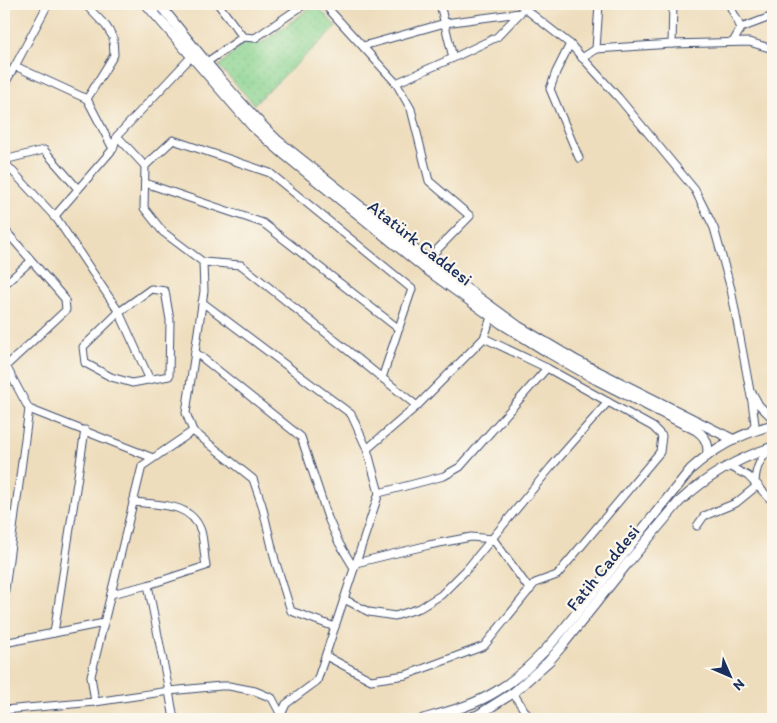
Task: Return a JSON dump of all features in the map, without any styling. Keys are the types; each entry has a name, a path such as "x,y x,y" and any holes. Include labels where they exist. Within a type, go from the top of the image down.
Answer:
{"main road":[{"name":"Atatürk Caddesi","path":"146,4 246,120 264,137 416,262 493,314 518,326 577,361 734,440"},
{"name":"Atatürk Caddesi","path":"159,4 253,116 277,140 493,314 525,339 569,365 701,433 708,444 708,451 698,467 698,472 707,479"},
{"name":"Fatih Caddesi","path":"423,719 485,698 510,683 527,669 572,618 691,469 712,451 750,433 773,426"},
{"name":"Fatih Caddesi","path":"466,719 478,717 513,694 549,661 679,502 707,479 729,466 772,447"}],"street":[{"path":"4,84 48,4"},
{"path":"86,4 106,26 113,37 114,55 87,99"},
{"path":"218,4 243,37"},
{"path":"207,62 243,37 255,38 305,4"},
{"path":"324,4 396,83 411,109 429,181 470,216 427,260"},
{"path":"440,4 453,58"},
{"path":"596,48 600,4"},
{"path":"672,44 673,4"},
{"path":"729,4 741,28"},
{"path":"362,46 445,23 521,8 570,44 618,96 695,190 714,228 731,289 750,388 755,424 750,433"},
{"path":"396,83 497,37 521,8"},
{"path":"733,42 741,28 773,16"},
{"path":"582,58 596,48 672,44 749,42 773,49"},
{"path":"570,44 550,88 579,158"},
{"path":"54,216 113,149 117,136 191,56"},
{"path":"15,66 87,99 113,149"},
{"path":"117,136 145,166 144,208 163,232 203,262 241,265 417,406"},
{"path":"145,166 173,140 270,173 412,289 382,378"},
{"path":"78,189 44,150 4,161 54,216 120,312 150,380"},
{"path":"145,183 263,223 399,329"},
{"path":"4,229 65,299 66,310 5,365 29,409 4,597"},
{"path":"4,285 31,260"},
{"path":"203,262 204,291 186,413 193,431 253,479 262,505 275,560 292,611 335,627"},
{"path":"151,289 165,291 170,320 169,376 150,380 132,383 112,377 85,363 83,347 120,312 151,289"},
{"path":"202,302 351,414 367,449 379,493 317,681 286,704 280,717"},
{"path":"367,449 417,406 484,338 493,314"},
{"path":"326,656 371,680 406,675 484,646 535,583 556,576 660,452 662,436 653,427 547,368 484,338"},
{"path":"195,352 301,438 328,518 339,543 355,566"},
{"path":"379,493 444,476 460,467 547,368"},
{"path":"750,388 759,405 773,419"},
{"path":"344,599 369,612 395,616 420,608 441,595 467,570 551,467 608,402"},
{"path":"29,409 153,458"},
{"path":"54,633 85,430"},
{"path":"95,702 91,676 142,466 193,431"},
{"path":"757,484 756,470 758,465 772,447"},
{"path":"729,466 748,476 773,502"},
{"path":"697,526 704,516 736,503 757,484"},
{"path":"111,594 148,585 206,566 201,531 192,516 182,508 133,502"},
{"path":"4,537 12,533"},
{"path":"355,566 428,545 471,537 493,539 530,590"},
{"path":"148,585 174,719"},
{"path":"4,643 104,623"},
{"path":"4,710 95,702 169,691 229,686 255,691 272,698 280,717"},
{"path":"513,694 530,719"}],"green space":[{"path":"316,4 336,27 254,104 219,66 245,42 262,43"}]}
